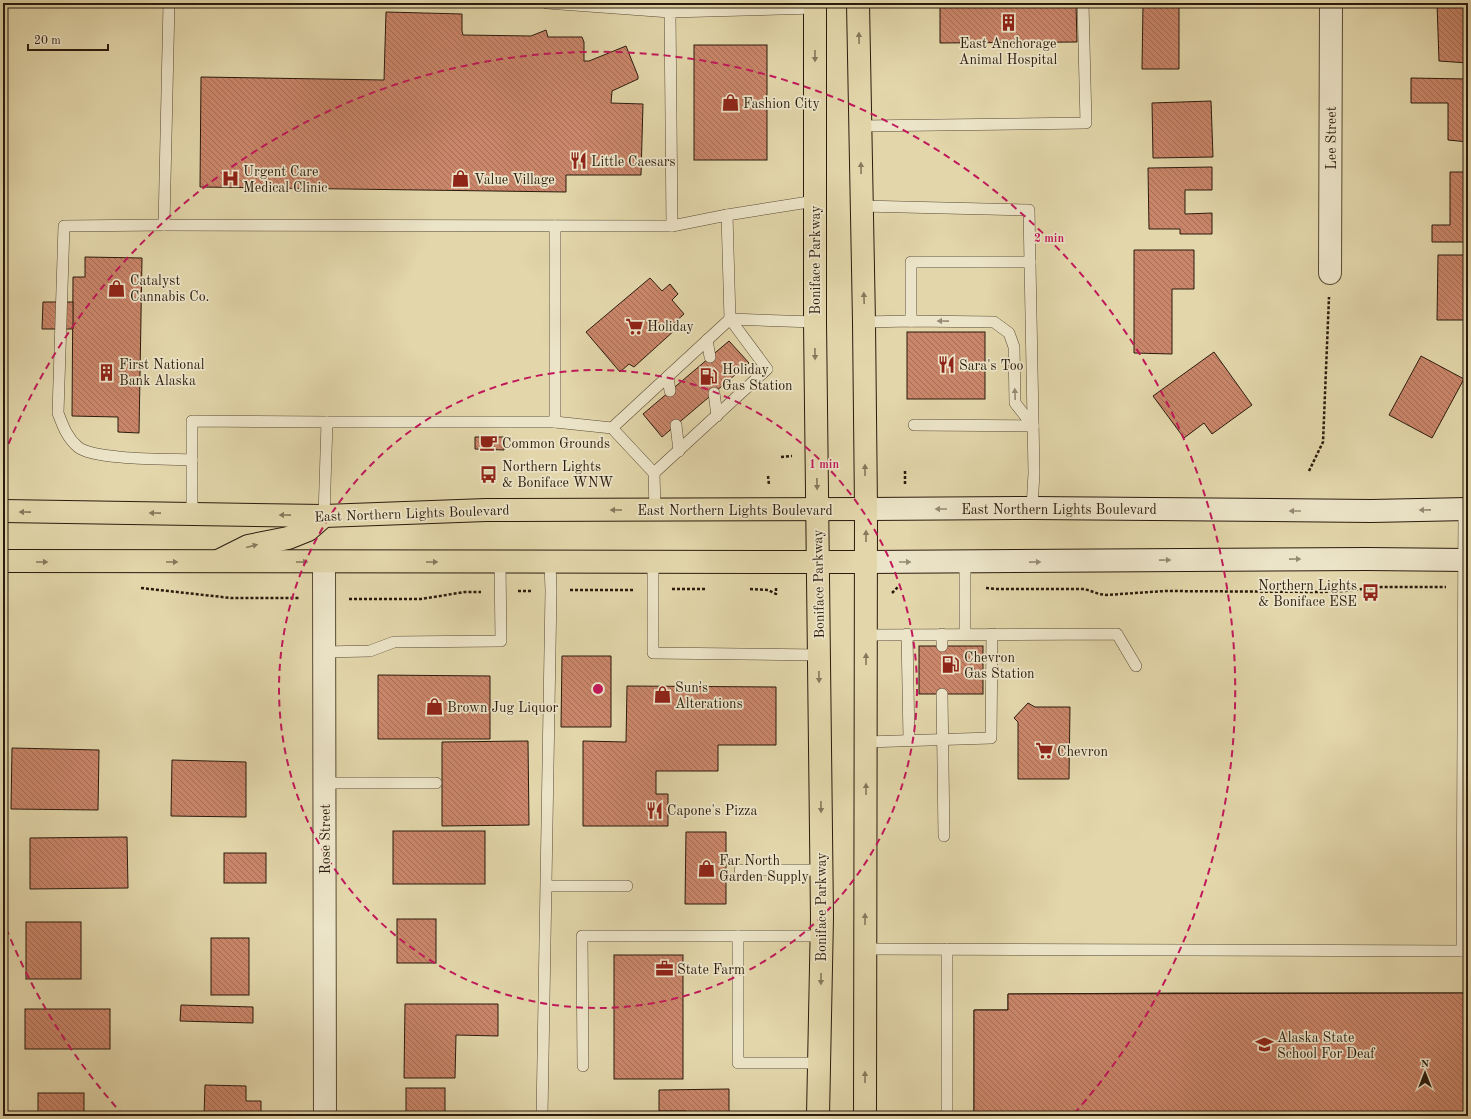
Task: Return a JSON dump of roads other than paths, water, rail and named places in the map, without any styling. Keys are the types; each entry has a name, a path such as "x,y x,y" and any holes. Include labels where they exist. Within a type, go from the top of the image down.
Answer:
{"main road":[{"path":"858,3 866,509 865,1116"},
{"name":"Lee Street","path":"1330,273 1331,3"},
{"name":"Boniface Parkway","path":"815,6 815,322 822,870 818,1116"},
{"name":"East Northern Lights Boulevard","path":"3,511 324,516 486,510 1032,508 1364,511 1466,509"},
{"path":"216,562 248,546 288,538 308,530 324,516"},
{"path":"3,562 965,562 1360,559 1466,560"},
{"name":"Rose Street","path":"324,562 325,1116"}],"lane":[{"path":"164,225 169,3"},
{"path":"548,3 670,12 815,6"},
{"path":"860,126 1086,123 1083,3"},
{"path":"670,12 672,226"},
{"path":"192,460 102,456 80,448 67,435 58,412 64,226 672,226 727,215 816,201"},
{"path":"861,206 1028,210 1034,473 1032,508"},
{"path":"654,473 768,369 730,319 727,215"},
{"path":"555,226 555,422"},
{"path":"912,321 912,262 1030,262"},
{"path":"612,428 730,319 815,322"},
{"path":"864,322 994,322 1009,333 1014,347 1015,403 1033,426"},
{"path":"707,340 710,358"},
{"path":"668,377 670,391"},
{"path":"714,393 717,416"},
{"path":"192,514 192,421 555,422 612,428 654,473 655,510"},
{"path":"324,516 327,422"},
{"path":"676,424 679,451"},
{"path":"914,424 1033,426"},
{"path":"865,949 1465,951 1466,509"},
{"path":"324,652 370,652 394,642 501,641 500,562"},
{"path":"542,1116 547,886 551,591 550,562"},
{"path":"653,562 653,653 819,655"},
{"path":"965,562 965,634"},
{"path":"907,634 909,739"},
{"path":"942,634 942,646"},
{"path":"866,742 909,739 991,738 992,634"},
{"path":"866,635 1117,634 1136,666"},
{"path":"942,694 944,836"},
{"path":"325,783 436,783"},
{"path":"740,870 822,870"},
{"path":"547,886 627,886"},
{"path":"582,1066 582,936 822,936"},
{"path":"738,936 738,1063 819,1063"},
{"path":"947,949 947,1116"}],"place":[{"name":"East Anchorage Animal Hospital","path":"1008,23"},
{"name":"Fashion City","path":"730,103"},
{"name":"Little Caesars","path":"578,161"},
{"name":"Urgent Care Medical Clinic","path":"230,179"},
{"name":"Value Village","path":"461,179"},
{"name":"Catalyst Cannabis Co.","path":"117,288"},
{"name":"Holiday","path":"634,326"},
{"name":"Sara's Too","path":"946,365"},
{"name":"First National Bank Alaska","path":"106,372"},
{"name":"Holiday Gas Station","path":"709,377"},
{"name":"Common Grounds","path":"489,443"},
{"name":"Northern Lights & Boniface WNW","path":"489,474"},
{"name":"Northern Lights & Boniface ESE","path":"1370,593"},
{"name":"Chevron Gas Station","path":"951,665"},
{"name":"Sun's Alterations","path":"662,695"},
{"name":"Brown Jug Liquor","path":"434,707"},
{"name":"Chevron","path":"1044,751"},
{"name":"Capone's Pizza","path":"654,810"},
{"name":"Far North Garden Supply","path":"706,868"},
{"name":"State Farm","path":"664,969"},
{"name":"Alaska State School For Deaf","path":"1264,1045"}]}
